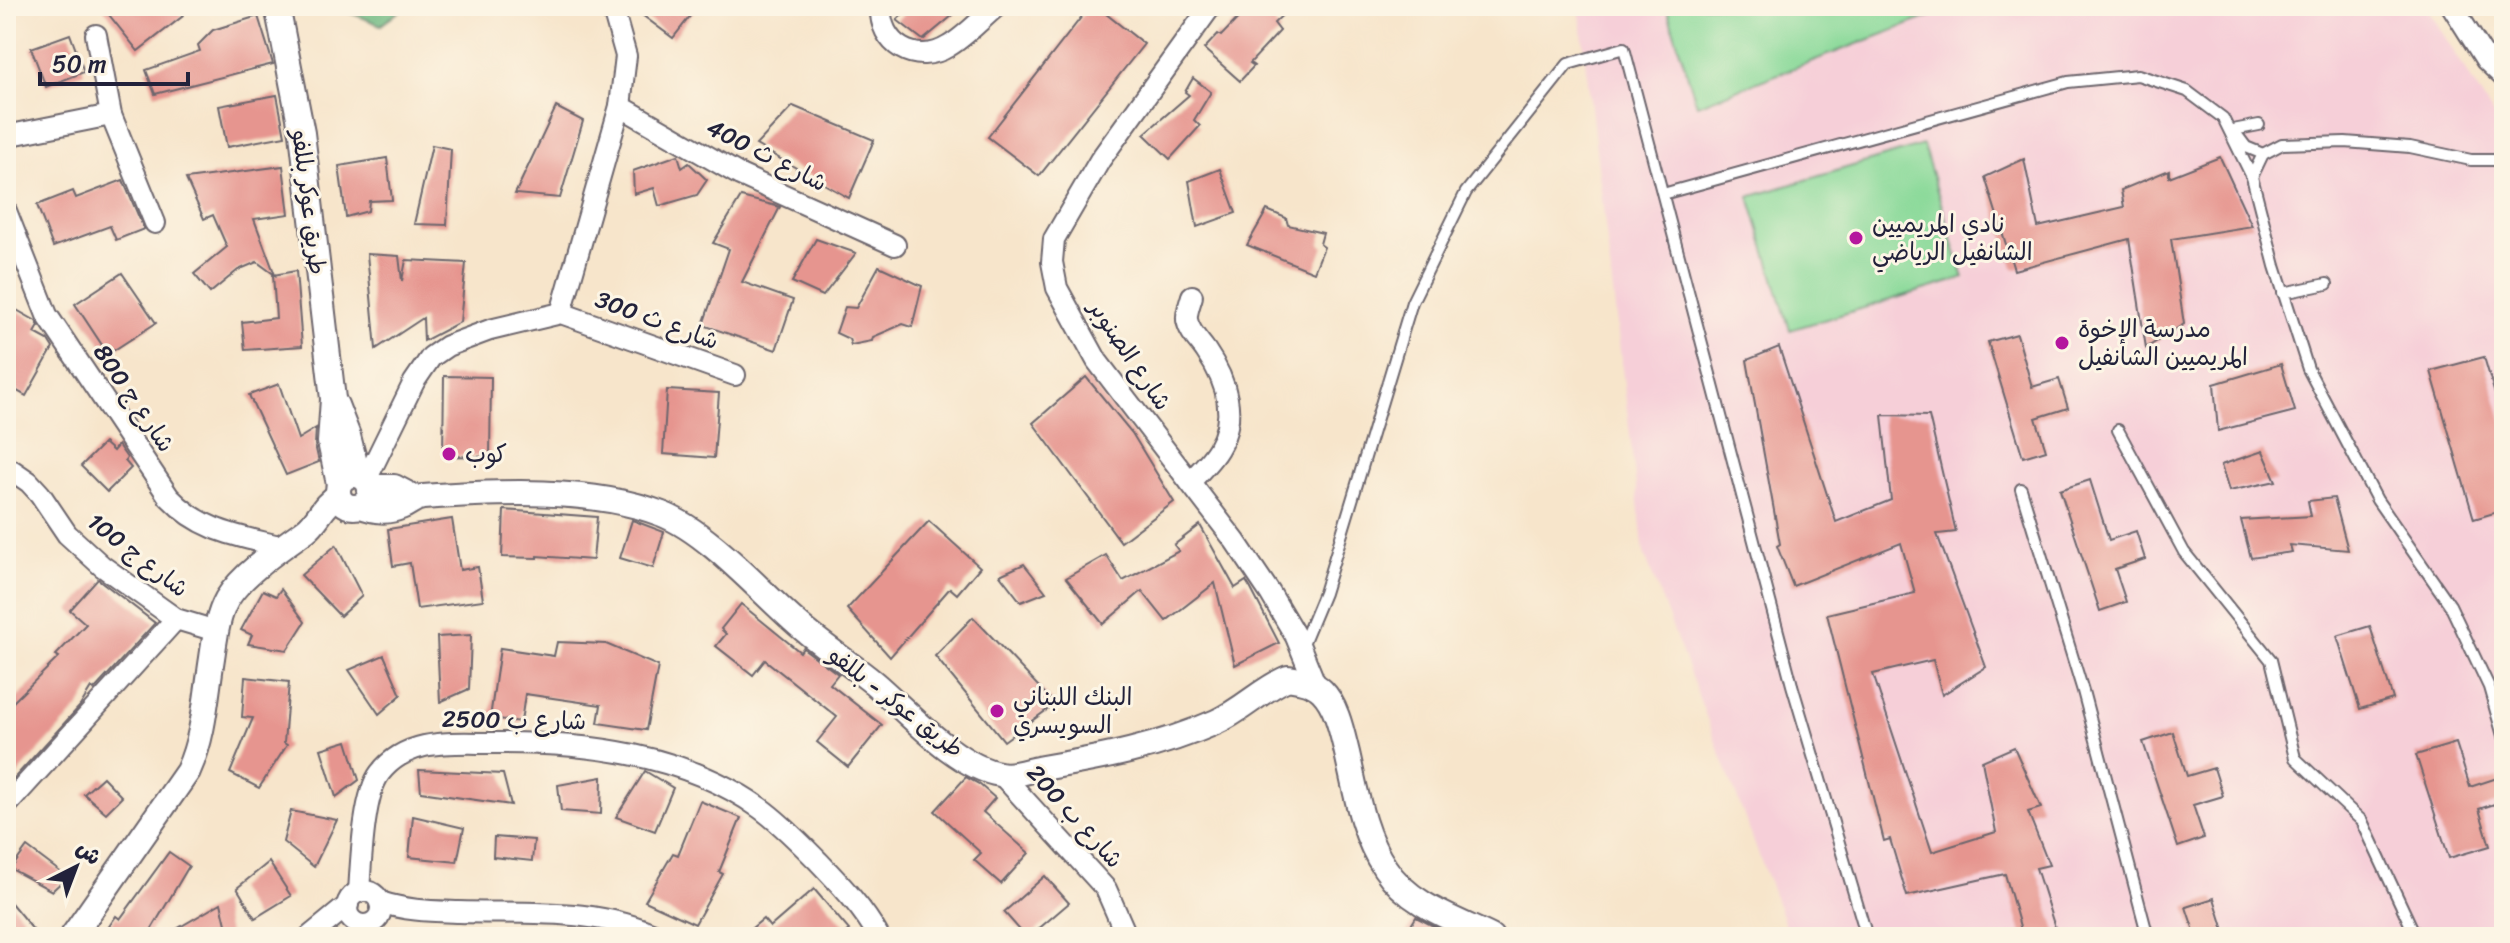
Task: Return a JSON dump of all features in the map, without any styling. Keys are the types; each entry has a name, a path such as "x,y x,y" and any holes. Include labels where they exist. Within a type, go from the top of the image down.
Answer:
{"street":[{"name":"طريق عوكر بللفو","path":"277,6 302,133 333,399 348,436 355,490"},
{"path":"72,937 188,771 197,751 216,631 228,597 240,583 315,524 323,507 355,490 431,357 447,346 490,330 561,313 620,106 626,56 612,6"},
{"path":"881,6 882,28 888,40 909,51 921,53 948,47 997,6"},
{"name":"شارع الصنوبر","path":"1211,6 1100,160 1054,239 1052,262 1057,288 1097,361 1270,593 1301,648 1316,686"},
{"path":"2452,6 2486,60 2504,77"},
{"path":"96,35 111,115 155,223"},
{"name":"شارع ث 400","path":"620,106 740,175 895,245"},
{"path":"6,136 111,115"},
{"name":"شارع ج 800","path":"6,211 47,315 169,497 184,512 208,527 283,547"},
{"path":"1190,482 1217,451 1225,435 1229,413 1225,387 1213,362 1189,329 1186,316 1192,296"},
{"name":"شارع ث 300","path":"561,313 735,375"},
{"name":"شارع ج 100","path":"8,469 40,494 67,534 102,566 176,619 216,631"},
{"name":"طريق عوكر - بللفو","path":"355,490 394,487 415,498 495,492 550,494 638,506 664,515 693,529 803,629 874,683 953,752 1002,775"},
{"path":"6,806 176,619"},
{"path":"1002,775 1110,758 1187,734 1231,714 1288,678 1316,686 1330,703 1340,728 1365,829 1384,868 1399,886 1422,904 1491,937"},
{"name":"شارع ب 2500","path":"365,916 361,870 373,784 392,760 418,746 547,742 590,746 673,766 734,791 787,830 833,877 879,937"},
{"name":"شارع ب 200","path":"1002,775 1106,889 1127,937"},
{"path":"317,931 365,916 411,910 595,917 631,925 660,937"}],"lane":[{"path":"1301,648 1324,593 1412,302 1466,192 1568,64 1624,48 1792,685 1867,937"},
{"path":"1663,194 2068,82 2138,75 2187,91 2223,118 2246,147 2263,154"},
{"path":"2223,118 2252,177 2283,293 2308,369 2377,500 2450,605 2489,687 2504,739"},
{"path":"2233,130 2259,125"},
{"path":"2252,177 2263,154 2282,144 2345,142 2410,147 2471,160 2504,160"},
{"path":"2283,293 2327,284"},
{"path":"2118,430 2184,552 2271,660 2295,758 2362,821 2416,937"},
{"path":"2021,489 2083,691 2148,937"}],"shaded area":[{"name":"مدرسة الإخوة المريميين الشانفيل","path":"1579,6 2426,6 2504,133 2504,937 1790,937 1644,553"}],"green space":[{"path":"333,6 406,6 381,25"},
{"path":"1666,6 1957,6 1697,105"},
{"name":"نادي المريميين الشانفيل الرياضي","path":"1923,145 1964,278 1790,330 1749,197"}],"building":[{"path":"102,6 175,6 183,16 138,51"},
{"path":"630,6 698,6 673,38"},
{"path":"911,6 964,6 923,40 897,20"},
{"path":"1090,6 1096,6 1144,44 1039,176 988,137"},
{"path":"1250,6 1292,6 1274,23 1280,31 1250,63 1254,66 1240,81 1204,49"},
{"path":"258,16 273,64 155,94 146,70 200,51 198,45 213,30"},
{"path":"70,34 84,72 46,87 31,48"},
{"path":"1193,78 1211,92 1194,120 1200,126 1170,159 1144,134 1189,95 1185,92"},
{"path":"277,95 285,136 227,147 219,106"},
{"path":"793,106 874,140 849,198 756,145"},
{"path":"556,107 583,121 560,198 515,194"},
{"path":"432,145 451,149 447,225 414,224"},
{"path":"678,155 682,168 689,163 707,180 697,195 659,206 654,188 634,194 633,171"},
{"path":"2220,157 2252,226 2171,239 2184,324 2146,348 2129,239 2014,270 1985,177 2024,159 2038,227 2124,207 2121,190 2169,170 2169,177"},
{"path":"387,158 392,200 369,201 368,211 346,217 339,166"},
{"path":"283,166 289,214 254,219 275,275 257,262 238,270 210,293 194,274 227,247 213,215 204,219 186,179"},
{"path":"1220,169 1236,213 1197,227 1189,181"},
{"path":"123,180 144,229 116,240 110,226 53,247 37,205 73,191 76,198"},
{"path":"741,197 780,207 742,282 793,300 776,350 703,325 729,249 713,243"},
{"path":"1267,210 1286,218 1288,225 1323,233 1320,244 1324,247 1314,272 1247,245"},
{"path":"816,239 856,253 823,296 792,282"},
{"path":"367,254 399,256 402,281 406,260 466,263 460,322 424,341 423,318 376,349"},
{"path":"879,266 922,286 912,327 903,324 873,337 872,341 851,345 849,339 836,333 845,307 856,308"},
{"path":"296,271 302,346 245,350 242,322 276,318 273,275"},
{"path":"122,273 156,323 108,354 75,304"},
{"path":"6,304 36,321 39,326 35,333 48,340 53,348 26,396 6,385"},
{"path":"2017,334 2032,387 2059,379 2068,408 2036,418 2046,450 2023,457 1988,342"},
{"path":"1779,347 1836,522 1891,500 1882,415 1929,416 1956,532 1937,534 1986,667 1942,695 1933,660 1873,674 1932,852 1996,832 1982,761 2014,747 2041,808 2028,812 2049,865 2036,868 2058,937 2023,937 2005,874 1907,896 1890,839 1884,841 1827,614 1915,593 1901,543 1793,586 1777,546 1780,544 1747,360"},
{"path":"2484,357 2504,425 2504,510 2474,519 2431,371"},
{"path":"2281,364 2295,411 2218,431 2214,384"},
{"path":"444,376 491,377 490,457 443,456"},
{"path":"1086,377 1132,433 1174,502 1121,542 1033,423"},
{"path":"279,384 298,439 316,428 315,445 319,462 286,475 249,395"},
{"path":"667,390 719,393 714,458 663,454"},
{"path":"104,443 113,451 118,445 131,468 107,492 81,466"},
{"path":"2263,451 2276,481 2229,491 2221,465"},
{"path":"2090,480 2109,540 2136,531 2145,559 2115,569 2126,602 2100,611 2060,490"},
{"path":"2334,498 2348,550 2290,545 2292,552 2251,558 2241,520 2311,516 2308,501"},
{"path":"504,510 597,517 593,560 502,557"},
{"path":"452,519 460,570 478,567 483,600 417,609 410,563 393,566 388,529"},
{"path":"632,520 664,532 653,568 620,558"},
{"path":"929,521 980,567 957,594 950,588 890,657 847,609"},
{"path":"1200,525 1235,588 1246,581 1279,643 1235,665 1215,583 1166,621 1142,591 1103,624 1066,578 1106,555 1123,581 1179,551 1174,545"},
{"path":"336,545 362,596 340,616 301,575"},
{"path":"1024,564 1046,592 1021,602 1000,575"},
{"path":"98,579 155,623 94,690 91,688 80,706 6,787 6,709 59,657 56,655 86,624 70,610"},
{"path":"281,589 305,622 287,650 248,644 252,635 241,630 263,590 276,596"},
{"path":"741,604 800,652 803,648 838,674 830,684 882,725 848,767 817,742 837,717 765,660 753,675 716,646 726,634 721,629"},
{"path":"973,617 1055,704 1004,741 935,656"},
{"path":"2370,626 2393,699 2360,709 2337,636"},
{"path":"471,635 469,689 440,702 437,637"},
{"path":"557,642 606,644 658,666 646,730 598,723 601,705 525,694 521,722 490,718 500,648 554,656"},
{"path":"384,655 401,695 379,714 349,670"},
{"path":"245,677 289,682 284,743 287,745 259,788 230,773 253,718 242,717"},
{"path":"2173,732 2187,776 2214,768 2223,796 2193,805 2204,838 2178,847 2143,742"},
{"path":"347,741 359,780 336,797 321,749"},
{"path":"2456,743 2470,787 2497,778 2504,801 2479,809 2490,846 2449,858 2416,755"},
{"path":"419,770 503,774 511,805 421,792"},
{"path":"645,771 673,788 655,831 616,817"},
{"path":"103,777 122,797 106,813 84,794"},
{"path":"602,777 601,814 561,811 558,785"},
{"path":"966,777 995,798 983,812 1029,853 1001,884 974,860 981,853 935,811"},
{"path":"700,801 741,818 719,872 723,874 695,924 645,901 673,853 678,855"},
{"path":"291,811 337,820 314,867 283,842"},
{"path":"413,816 464,828 457,862 409,857"},
{"path":"494,837 534,840 532,861 493,857"},
{"path":"27,847 67,877 52,891 11,869"},
{"path":"169,852 189,866 147,937 102,937 116,916 120,919"},
{"path":"269,862 291,896 255,918 237,888"},
{"path":"1045,876 1069,903 1026,937 1004,912"},
{"path":"814,889 849,930 840,937 741,937 763,919 770,927"},
{"path":"6,897 39,937 6,937"},
{"path":"2214,898 2226,937 2196,937 2186,907"},
{"path":"221,903 229,937 163,937"},
{"path":"1416,917 1447,933 1453,937 1404,937"}],"place":[{"name":"نادي المريميين الشانفيل الرياضي","path":"1856,238"},
{"name":"مدرسة الإخوة المريميين الشانفيل","path":"2062,343"},
{"name":"كوب","path":"449,454"},
{"name":"البنك اللبناني السويسري","path":"997,711"}]}
